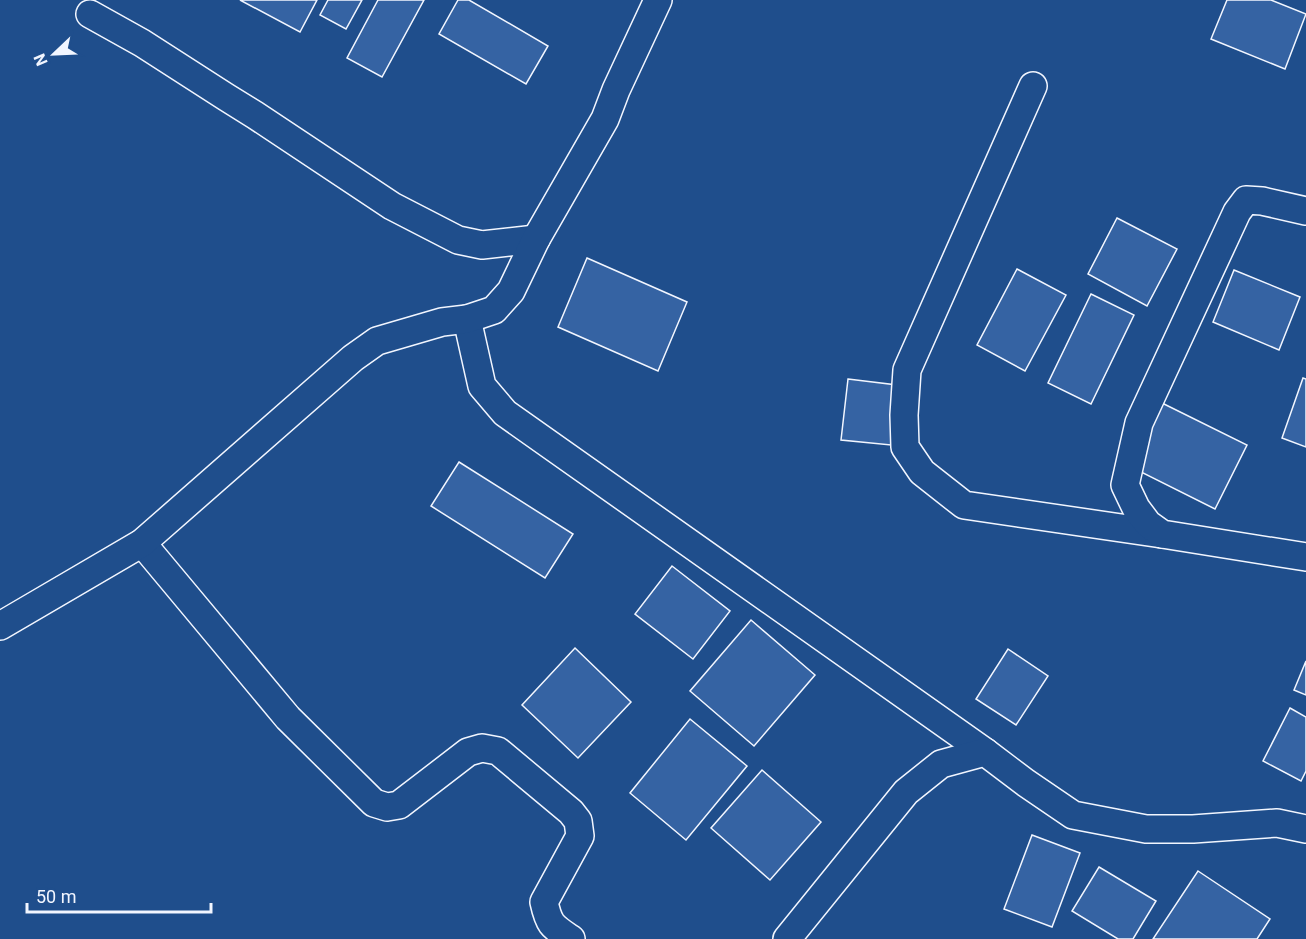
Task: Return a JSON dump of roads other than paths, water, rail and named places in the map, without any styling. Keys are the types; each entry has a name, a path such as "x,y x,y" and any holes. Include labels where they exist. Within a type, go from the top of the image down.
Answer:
{"street":[{"path":"0,626 142,543 353,358 377,341 494,310 512,291 536,239 605,119 658,0"},
{"path":"90,14 142,43 392,206 458,240 482,244 536,239"},
{"path":"1033,86 907,370 904,415 905,447 922,472 963,505 1306,557"},
{"path":"1162,534 1148,524 1136,508 1125,485 1139,423 1237,212 1246,200 1262,201 1306,211"},
{"path":"467,319 482,386 506,413 1073,815 1146,829 1193,829 1277,823 1306,829"},
{"path":"142,543 288,718 374,803 387,807 399,805 468,752 482,748 498,751 571,812 578,821 579,836 544,902 548,919 554,927 571,939"},
{"path":"789,938 906,792 941,764 985,752"}]}
